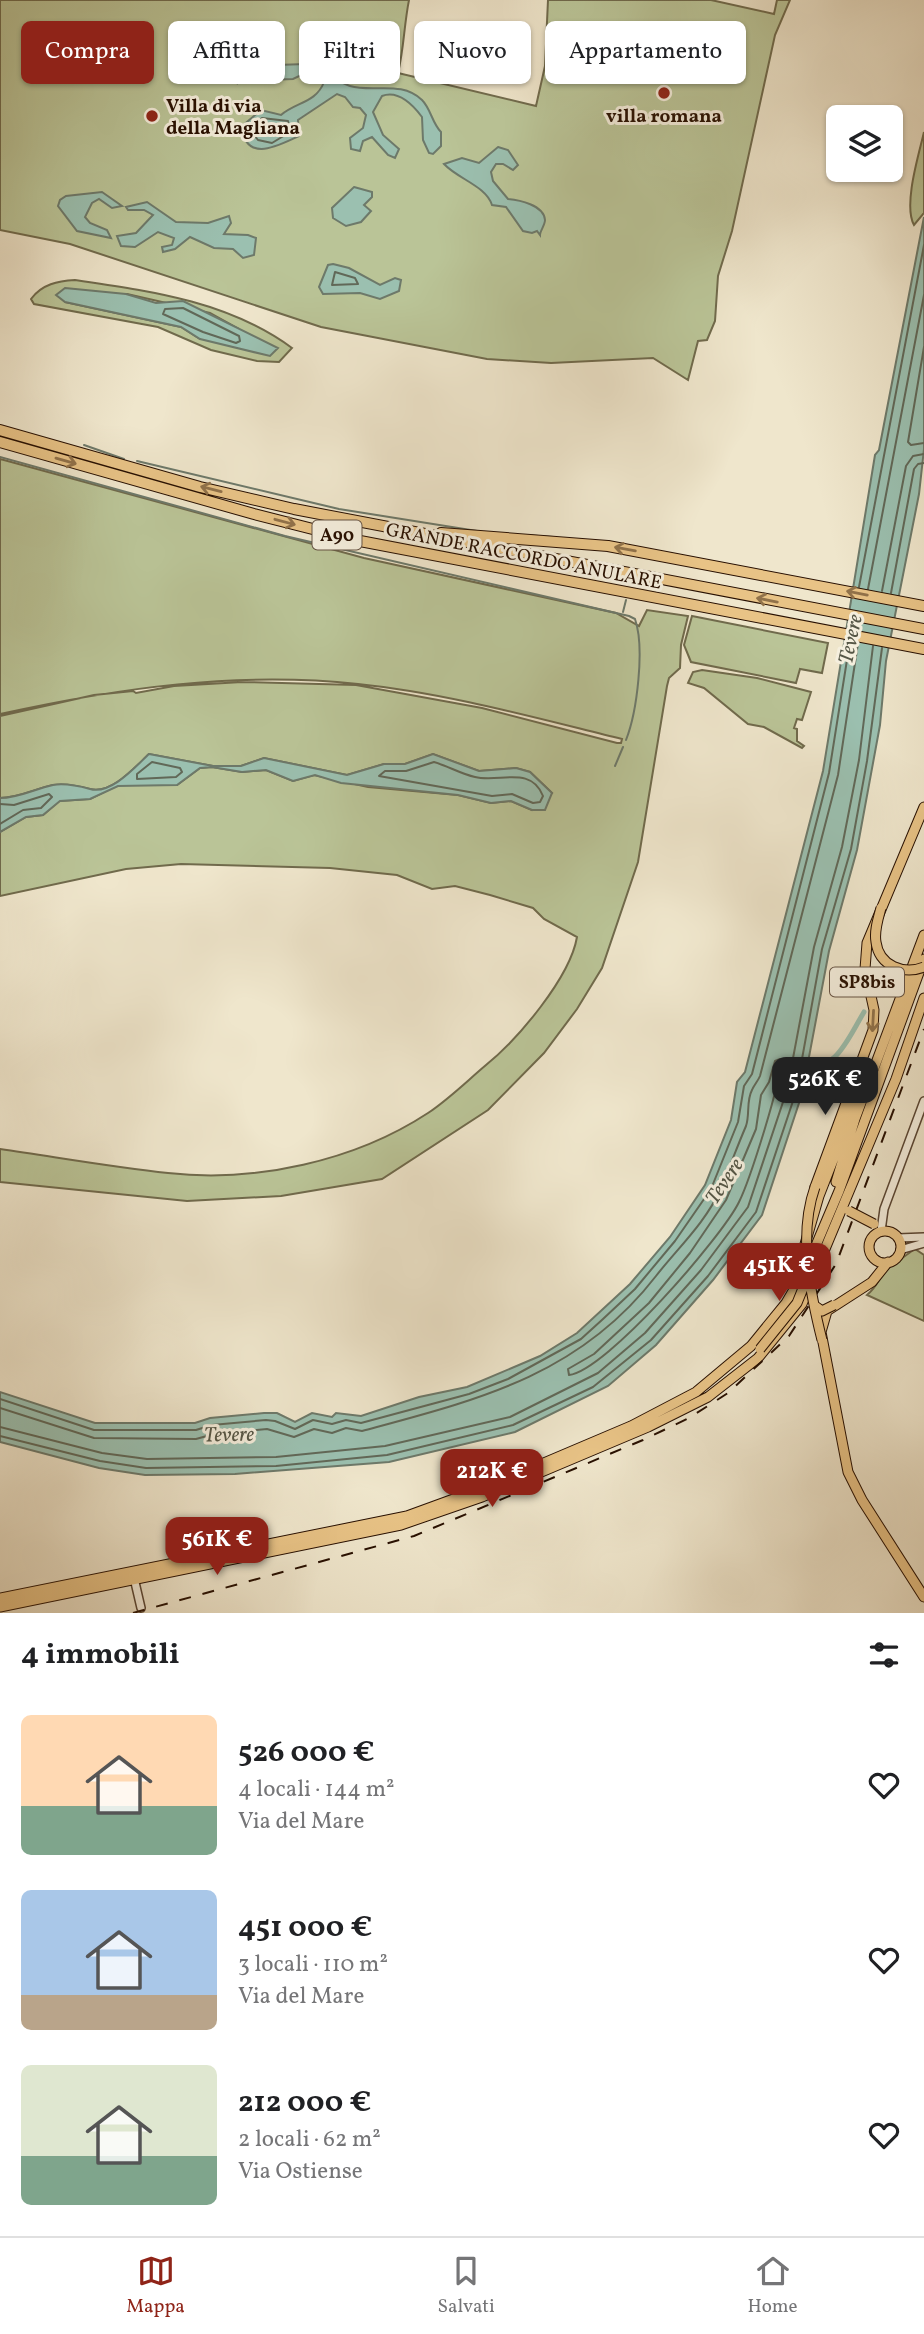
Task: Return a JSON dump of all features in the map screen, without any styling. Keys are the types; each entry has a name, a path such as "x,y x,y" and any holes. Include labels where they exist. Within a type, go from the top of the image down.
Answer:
{"highway":[{"name":"GRANDE RACCORDO ANULARE","path":"0,430 250,499 397,530 924,629"},
{"name":"GRANDE RACCORDO ANULARE","path":"0,442 349,538 924,651"},
{"path":"397,530 586,543 924,606"}],"main road":[{"name":"SP8bis","path":"671,1416 715,1387 760,1349 802,1296 809,1260 806,1228 808,1206 864,1057 874,1017 864,955 869,935 924,807"},
{"path":"881,908 875,938 882,957 890,965 904,970 924,967"},
{"path":"829,1214 855,1119 924,935"},
{"path":"839,1191 924,959"},
{"name":"SP8bis","path":"0,1607 401,1525 482,1497 708,1398 744,1371 774,1341 796,1313 814,1277 881,1113 924,998"},
{"path":"0,1598 389,1521 450,1502 637,1423 689,1396 740,1357 777,1315 806,1269 924,998"},
{"path":"777,1315 798,1270 818,1199 859,1090 864,1057"},
{"path":"814,1304 822,1311 865,1287 888,1262 896,1258 900,1250 898,1238 890,1231 878,1229 849,1211 850,1201 881,1113"},
{"path":"878,1229 871,1238 869,1251 875,1260 888,1262"},
{"path":"809,1260 814,1304 845,1462 854,1485 924,1597"},
{"path":"822,1340 822,1319 834,1306"}],"street":[{"path":"878,1229 924,1101"},
{"path":"898,1238 924,1237"},
{"path":"900,1250 924,1243"},
{"path":"134,1578 137,1604"}],"shaded area":[{"path":"0,0 409,0 400,64 400,21 299,21 299,84 400,84 400,73 414,77 414,84 444,84 536,106 545,66 545,84 746,84 746,21 547,21 548,0 711,0 774,14 777,0 790,0 775,35 732,231 718,276 715,321 707,340 698,341 688,380 653,358 551,363 487,359 321,327 70,244 0,230"},
{"path":"924,132 924,213 914,225 911,216 911,193"},
{"path":"75,280 188,300 242,319 292,348 279,362 257,361 211,350 158,327 34,304 31,299 45,287 57,282","holes":["127,294 210,313 237,328 200,339 181,327 65,302"]},
{"path":"0,459 364,558 616,613 639,626 647,610 688,616 681,645 680,668 669,678 667,686 638,862 602,968 577,1009 544,1053 488,1110 382,1179 281,1196 187,1201 0,1182 0,1149 168,1173 235,1175 303,1165 369,1144 428,1113 499,1054 527,1024 553,989 564,971 577,937 544,919 533,908 490,895 455,886 432,889 397,875 330,868 181,864 126,869 0,896 0,832 26,817 43,815 59,801 90,799 118,785 177,785 200,768 212,767 242,772 266,770 293,781 314,775 368,787 458,795 491,803 511,801 532,810 552,793 530,772 516,768 479,771 433,754 405,764 384,764 347,775 264,758 241,766 213,766 149,754 122,779 106,788 98,790 58,784 14,797 0,798 0,716 81,698 0,714","holes":["312,680 358,684 458,700 622,739 621,743 617,743 482,708 356,685 242,682 107,694 177,684 222,681"]},
{"path":"692,616 828,643 822,673 800,669 796,683 691,662 684,645"},
{"path":"702,670 757,678 811,692 802,720 797,719 794,728 797,729 797,741 804,746 802,748 764,727 748,724 704,688 688,683 693,672"},
{"path":"915,1249 924,1255 924,1321 867,1295 885,1271"}],"water":[{"path":"299,64 299,76 285,79 285,65"},
{"path":"323,84 346,84 359,88 405,90 414,94 425,104 441,132 441,146 433,154 429,153 423,140 422,117 405,100 394,95 382,96 373,112 383,135 399,149 395,158 388,155 372,137 363,141 360,151 351,149 350,138 363,128 366,115 360,108 353,107 345,97 337,94 298,120 299,136 265,149 250,145 244,138 241,127 261,110 281,115 311,98"},
{"path":"498,147 508,150 518,165 513,170 503,164 496,164 491,172 493,181 508,199 530,204 544,215 540,235 537,231 523,231 506,207 492,205 484,193 444,164 462,158 479,163"},
{"path":"354,187 372,192 372,197 364,205 371,211 361,222 346,226 333,218 332,208"},
{"path":"102,192 122,206 112,208 99,199 92,203 85,217 90,223 107,230 111,238 77,231 58,206 60,200 66,196"},
{"path":"147,202 176,222 208,223 229,216 231,223 224,234 256,238 254,255 243,258 233,249 214,248 190,237 175,249 163,252 162,247 172,245 174,238 158,232 135,247 121,246 117,236 136,233 153,215 144,210 128,210 126,207"},
{"name":"Tevere","path":"924,217 924,449 919,494 886,661 880,725 857,850 829,951 802,1094 762,1215 713,1280 656,1345 608,1386 515,1432 389,1462 235,1474 145,1475 99,1468 0,1442 0,1392 95,1423 195,1423 210,1418 264,1413 277,1413 295,1422 312,1413 332,1417 336,1413 361,1416 419,1397 467,1387 540,1356 577,1333 630,1284 670,1237 705,1185 731,1120 737,1082 745,1072 823,771 875,455 879,450"},
{"path":"328,265 349,268 380,285 395,278 401,280 399,291 380,299 360,293 323,294 319,287"},
{"path":"65,288 126,294 156,303 183,301 278,348 270,356 200,339 181,327 65,302 56,295"},
{"path":"149,754 213,766 241,766 264,758 347,775 384,764 405,764 433,754 479,771 516,768 530,772 552,793 545,810 532,810 511,801 491,803 458,795 341,783 315,775 293,781 266,770 242,772 212,767 200,768 177,785 118,786 90,799 60,801 43,815 26,817 0,832 0,798 14,797 57,784 98,790 106,788 122,779"}],"waterway":[{"path":"84,445 124,459"},
{"path":"0,457 285,536 629,616 635,619 638,631 639,663 636,697 626,740"},
{"path":"137,461 339,509 477,531"},
{"path":"524,535 553,537"},
{"path":"623,612 626,600"},
{"path":"615,766 623,747"},
{"path":"799,1074 832,1059 846,1044 864,1012"}],"railway":[{"path":"133,1613 414,1536 643,1440 689,1418 728,1393 789,1336 836,1264 924,1029"}],"place":[{"name":"villa romana","path":"664,93"},
{"name":"Villa di via della Magliana","path":"152,116"}]}
